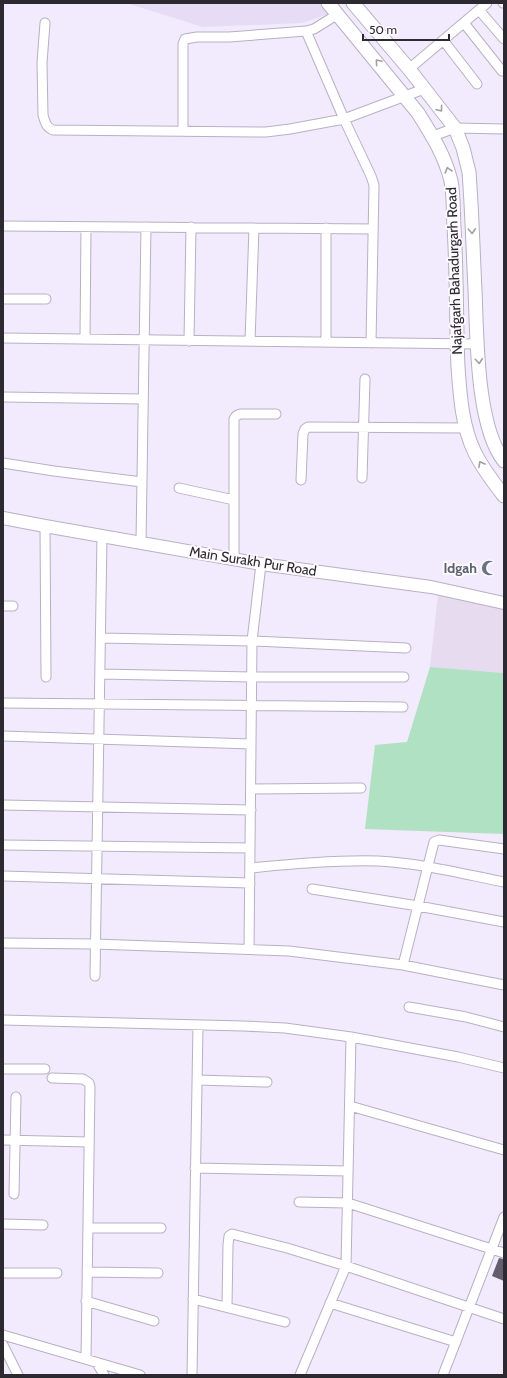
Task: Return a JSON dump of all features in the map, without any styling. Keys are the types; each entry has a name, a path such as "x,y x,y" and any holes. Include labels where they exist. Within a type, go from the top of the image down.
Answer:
{"main road":[{"name":"Najafgarh Bahadurgarh Road","path":"328,3 405,95 433,136 444,157 451,183 455,240 457,344 460,386 466,428 474,452 489,478 504,496"},
{"name":"Najafgarh Bahadurgarh Road","path":"353,3 409,68 455,128 463,148 469,172 481,388 492,440 504,461"}],"street":[{"path":"409,68 487,3"},
{"path":"479,10 504,39"},
{"path":"183,130 183,52 185,39 197,37 229,37 306,31 314,29 338,14"},
{"path":"464,22 502,71"},
{"path":"45,23 42,63 43,115 45,124 53,130 183,130 266,132 290,129 344,118 424,89"},
{"path":"306,31 374,185 371,343"},
{"path":"443,40 477,84"},
{"path":"433,136 455,128 504,128"},
{"path":"3,226 373,229"},
{"path":"85,339 86,227"},
{"path":"141,542 146,227"},
{"path":"189,341 191,227"},
{"path":"250,342 254,228"},
{"path":"326,228 326,342"},
{"path":"3,299 46,299"},
{"path":"3,338 478,344"},
{"path":"362,478 365,379"},
{"path":"3,397 143,399"},
{"path":"234,558 234,419 240,414 276,414"},
{"path":"301,480 303,434 305,429 308,427 466,428"},
{"path":"3,463 142,482"},
{"path":"179,488 234,500"},
{"name":"Main Surakh Pur Road","path":"3,518 234,558 260,564 431,587 504,603"},
{"path":"45,526 46,677"},
{"path":"95,976 102,536"},
{"path":"249,949 252,641 260,564"},
{"path":"3,606 13,606"},
{"path":"100,638 252,641 406,648"},
{"path":"100,674 252,677 404,677"},
{"path":"3,703 403,707"},
{"path":"3,736 251,744"},
{"path":"251,789 361,788"},
{"path":"3,805 251,810"},
{"path":"403,966 434,842 439,840 504,849"},
{"path":"3,845 250,848"},
{"path":"250,868 290,864 378,861 404,863 504,882"},
{"path":"3,876 250,883"},
{"path":"312,890 418,906 504,922"},
{"path":"3,943 95,944 249,949 316,954 403,966 504,985"},
{"path":"409,1007 466,1017 504,1027"},
{"path":"3,1020 273,1027 351,1037 504,1068"},
{"path":"192,1375 198,1026"},
{"path":"300,1375 346,1266 351,1037"},
{"path":"3,1069 45,1070"},
{"path":"52,1078 83,1079 89,1083 90,1087 86,1359"},
{"path":"197,1080 267,1082"},
{"path":"14,1194 16,1097"},
{"path":"350,1106 504,1150"},
{"path":"3,1140 89,1142"},
{"path":"195,1168 348,1171"},
{"path":"299,1202 348,1203 504,1253"},
{"path":"443,1375 504,1217"},
{"path":"3,1224 43,1225"},
{"path":"88,1228 161,1228"},
{"path":"227,1307 228,1244 229,1236 232,1234 287,1248 346,1266 504,1318"},
{"path":"87,1272 158,1273"},
{"path":"3,1274 57,1273"},
{"path":"193,1299 285,1322"},
{"path":"86,1301 154,1321"},
{"path":"330,1303 456,1342"},
{"path":"3,1335 140,1375"},
{"path":"3,1345 18,1375"},
{"path":"97,1363 104,1375"}],"shaded area":[{"path":"126,3 322,3 332,13 302,23 203,27"},
{"path":"438,595 504,608 504,673 430,667"}],"green space":[{"path":"430,667 504,673 504,834 365,829 375,745 407,742"}],"building":[{"path":"499,1258 504,1259 504,1281 492,1276"}],"place":[{"name":"Idgah","path":"489,568"}]}
